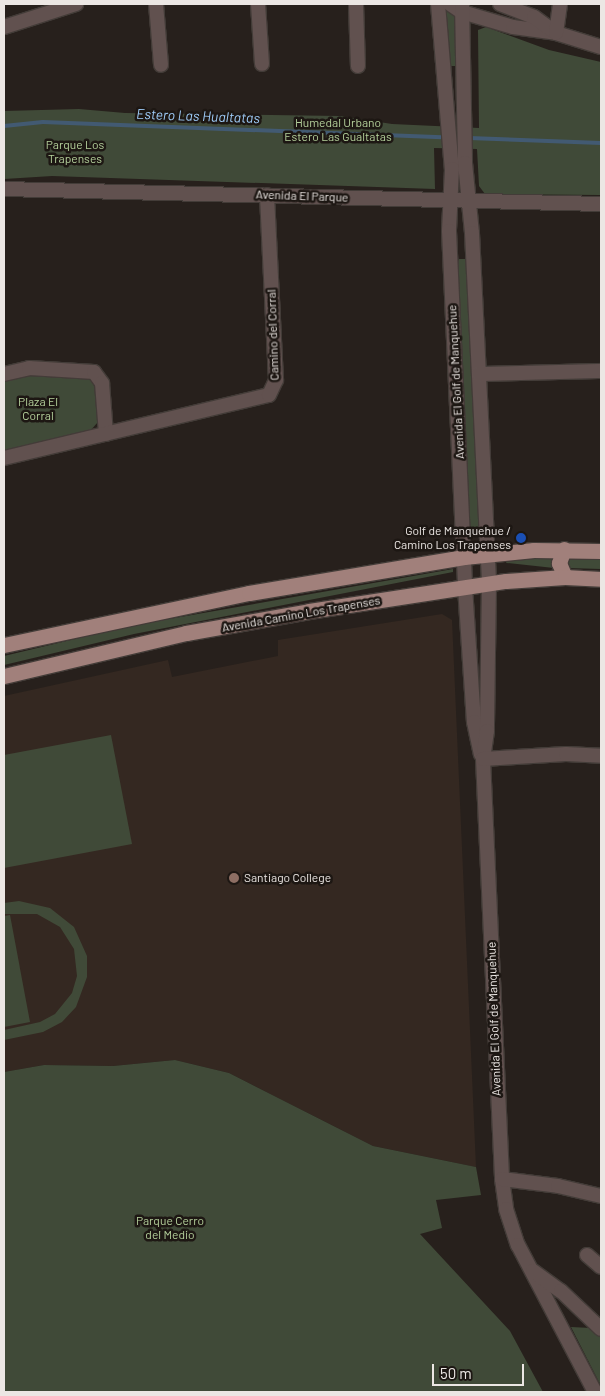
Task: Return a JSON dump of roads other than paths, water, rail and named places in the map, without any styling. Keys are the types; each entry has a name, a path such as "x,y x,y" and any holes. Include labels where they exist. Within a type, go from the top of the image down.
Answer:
{"main road":[{"path":"4,645 249,592 464,557 564,549 601,550"},
{"path":"564,549 559,563 565,577"},
{"name":"Avenida Camino Los Trapenses","path":"4,676 186,633 489,583 565,577 601,579"}],"street":[{"path":"4,26 56,6 76,4"},
{"path":"156,4 160,65"},
{"path":"258,4 262,64"},
{"path":"356,4 358,66"},
{"name":"Avenida El Golf de Manquehue","path":"438,4 448,108 458,164 470,202 489,583 487,721 483,759 502,1179 513,1235 595,1392"},
{"path":"450,4 524,30 556,33 601,47"},
{"path":"500,4 534,17 556,33"},
{"path":"556,33 560,4"},
{"name":"Avenida El Golf de Manquehue","path":"462,8 463,108 458,164 450,202 465,587 474,722 483,759"},
{"name":"Avenida El Parque","path":"4,189 267,195 450,202 601,204"},
{"name":"Camino del Corral","path":"4,458 261,398 272,392 276,380 267,195"},
{"path":"4,374 29,368 94,372 102,383 106,434"},
{"path":"479,374 601,371"},
{"path":"483,759 566,754 601,756"},
{"path":"502,1179 558,1186 601,1196"},
{"path":"587,1255 601,1267"},
{"name":"Avenida El Golf de Manquehue","path":"534,1272 561,1291 601,1329"}],"waterway":[{"name":"Estero Las Hualtatas","path":"4,126 43,122 462,138"},
{"name":"Estero Las Hualtatas","path":"469,138 601,143"}],"place":[{"name":"Golf de Manquehue / Camino Los Trapenses","path":"521,538"},
{"name":"Santiago College","path":"234,878"}],"park label":[{"name":"Humedal Urbano Estero Las Gualtatas","path":"338,130"},
{"name":"Parque Los Trapenses","path":"75,152"},
{"name":"Plaza El Corral","path":"38,409"},
{"name":"Parque Cerro del Medio","path":"170,1228"}]}
